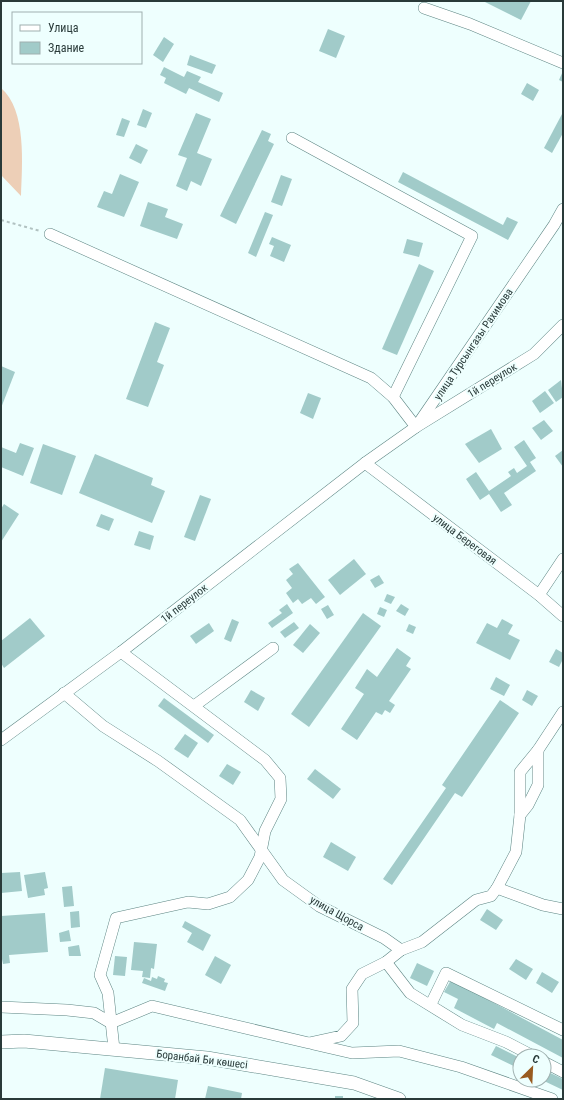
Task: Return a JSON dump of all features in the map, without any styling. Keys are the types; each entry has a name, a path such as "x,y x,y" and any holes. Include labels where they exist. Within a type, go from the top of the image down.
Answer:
{"main road":[{"name":"Боранбай Би көшесі","path":"1,1042 24,1041 207,1058 354,1083 399,1099"}],"street":[{"path":"424,8 470,24 563,63"},
{"path":"292,138 472,236 393,397"},
{"name":"улица Турсынгазы Рахимова","path":"366,463 416,427 558,227 563,209"},
{"path":"50,234 371,378 393,397 416,427"},
{"name":"1й переулок","path":"416,427 534,354 563,326"},
{"name":"1й переулок","path":"1,740 121,652 366,463"},
{"name":"улица Береговая","path":"366,463 539,595 563,616"},
{"path":"539,595 563,559"},
{"path":"194,706 273,648"},
{"path":"114,1049 108,994 100,975 116,918 188,902 208,904 230,897 248,880 263,850 265,831 281,799 280,778 265,760 121,652"},
{"name":"улица Щорса","path":"64,693 103,726 158,761 240,820 263,850 283,880 319,906 384,938 402,950"},
{"path":"309,1043 341,1036 353,1023 352,989 362,974 386,962 402,950 422,942 476,900 490,896 497,888 516,852 520,815 520,772 538,750 563,712"},
{"path":"520,815 528,805 538,785 538,750"},
{"path":"497,888 543,905 563,910"},
{"path":"386,962 410,993 462,1025 518,1048"},
{"path":"430,1004 446,973 563,1030"},
{"path":"112,1023 152,1006 352,1053 400,1051 462,1067 552,1099"},
{"path":"1,1007 67,1010 94,1013 112,1023"},
{"path":"552,1066 563,1072"}],"path":[{"path":"1,220 50,234"}],"shaded area":[{"path":"1,88 9,98 15,110 19,124 22,154 21,196 1,175"}],"building":[{"path":"483,1 531,1 521,20"},
{"path":"328,29 345,36 336,58 319,51"},
{"path":"164,37 174,44 163,62 153,55"},
{"path":"190,55 216,65 212,74 187,65"},
{"path":"164,67 184,77 187,71 201,77 198,82 223,93 219,102 189,88 186,94 164,83 166,78 160,75"},
{"path":"563,71 563,82 559,80"},
{"path":"527,83 539,90 533,101 521,94"},
{"path":"143,109 152,113 146,128 137,125"},
{"path":"196,113 211,119 197,153 212,159 201,186 191,181 187,191 176,186 187,158 178,155"},
{"path":"562,114 563,133 552,153 544,148"},
{"path":"122,118 130,121 124,137 116,135"},
{"path":"262,130 271,134 268,141 274,144 236,224 220,216"},
{"path":"136,144 148,150 141,164 129,158"},
{"path":"403,172 503,225 507,217 518,222 508,240 398,182"},
{"path":"120,174 139,182 124,217 97,207 104,191 112,194"},
{"path":"281,175 292,179 282,206 271,202"},
{"path":"148,202 168,209 165,217 183,224 177,239 140,226"},
{"path":"265,212 273,215 256,257 248,253"},
{"path":"272,237 291,245 284,262 270,256 274,246 269,244"},
{"path":"407,239 423,243 419,257 403,253"},
{"path":"419,264 434,271 397,355 382,349"},
{"path":"155,322 170,328 157,362 164,365 148,407 126,399"},
{"path":"1,366 15,372 1,408"},
{"path":"561,380 563,397 556,402 548,390"},
{"path":"545,391 554,403 540,413 532,401"},
{"path":"308,393 321,398 313,419 300,413"},
{"path":"544,420 553,431 541,440 532,428"},
{"path":"491,429 502,449 479,463 465,444"},
{"path":"524,440 536,458 530,462 536,471 504,493 512,505 501,512 489,494 480,500 466,479 476,472 489,491 511,476 508,472 514,468 517,473 527,466 514,447"},
{"path":"20,443 34,448 23,476 1,467 1,447 16,453"},
{"path":"43,444 76,456 62,495 30,483"},
{"path":"563,450 563,467 555,456"},
{"path":"95,454 153,478 151,485 165,491 152,523 79,493"},
{"path":"200,495 211,499 195,541 184,537"},
{"path":"4,504 19,514 1,542 1,509"},
{"path":"101,514 114,519 109,531 96,526"},
{"path":"139,531 154,536 150,550 134,545"},
{"path":"354,559 366,574 340,595 328,580"},
{"path":"298,563 325,597 316,604 311,598 302,604 298,599 293,603 286,593 292,588 286,580 293,574 289,569"},
{"path":"379,575 384,583 375,588 370,580"},
{"path":"387,594 395,597 391,604 384,601"},
{"path":"287,604 293,613 272,628 268,623 282,613 279,610"},
{"path":"401,604 409,609 405,616 396,611"},
{"path":"328,605 334,615 327,619 321,609"},
{"path":"380,607 387,610 384,617 377,614"},
{"path":"363,613 381,626 309,727 291,714"},
{"path":"30,618 45,636 4,668 1,663 1,641"},
{"path":"232,619 239,622 231,642 224,639"},
{"path":"502,619 513,625 508,634 520,640 510,660 476,643 487,623 497,628"},
{"path":"294,622 299,628 285,638 280,632"},
{"path":"209,623 214,631 196,644 190,636"},
{"path":"310,624 320,633 303,653 293,645"},
{"path":"409,624 416,627 413,634 406,631"},
{"path":"397,648 411,658 406,666 411,669 389,701 395,705 390,713 385,710 382,715 376,712 357,740 341,729 364,694 355,688 367,669 377,677"},
{"path":"556,649 563,653 563,659 559,667 549,662"},
{"path":"496,677 510,685 504,696 490,689"},
{"path":"251,690 265,698 258,711 244,702"},
{"path":"527,690 538,696 532,706 522,700"},
{"path":"164,698 214,735 208,743 158,706"},
{"path":"500,700 519,713 462,797 455,793 392,885 383,879 446,788 442,785"},
{"path":"185,734 198,743 188,758 174,749"},
{"path":"227,764 241,772 233,785 219,776"},
{"path":"315,769 341,789 333,799 307,779"},
{"path":"331,842 356,857 348,871 323,857"},
{"path":"20,872 22,891 1,893 1,873"},
{"path":"45,872 48,888 44,889 45,895 28,898 24,875"},
{"path":"72,886 74,906 64,907 62,887"},
{"path":"487,909 503,920 496,930 480,920"},
{"path":"79,911 80,927 71,928 70,912"},
{"path":"45,913 48,952 9,955 10,963 3,964 1,954 1,916"},
{"path":"185,921 211,935 203,951 187,942 192,933 182,927"},
{"path":"69,930 71,941 60,942 59,933"},
{"path":"134,942 157,944 154,969 151,968 150,978 142,977 143,971 131,970"},
{"path":"79,945 81,956 69,956 68,947"},
{"path":"115,956 127,957 125,976 113,975"},
{"path":"215,956 231,965 221,984 205,975"},
{"path":"516,959 533,969 526,980 509,969"},
{"path":"417,963 434,971 427,986 410,978"},
{"path":"542,972 559,982 552,993 536,983"},
{"path":"158,976 165,979 164,982 168,983 165,991 142,983 144,978 151,981 152,977 157,979"},
{"path":"451,980 563,1040 563,1058 552,1052 552,1048 544,1048 497,1023 494,1029 454,1008 458,999 444,992"},
{"path":"496,1046 512,1054 512,1065 491,1055"},
{"path":"105,1068 178,1080 175,1099 100,1099"},
{"path":"552,1074 563,1079 563,1090 552,1085"},
{"path":"208,1086 242,1093 241,1099 205,1099"},
{"path":"335,1096 343,1096 343,1099 335,1099"}]}
